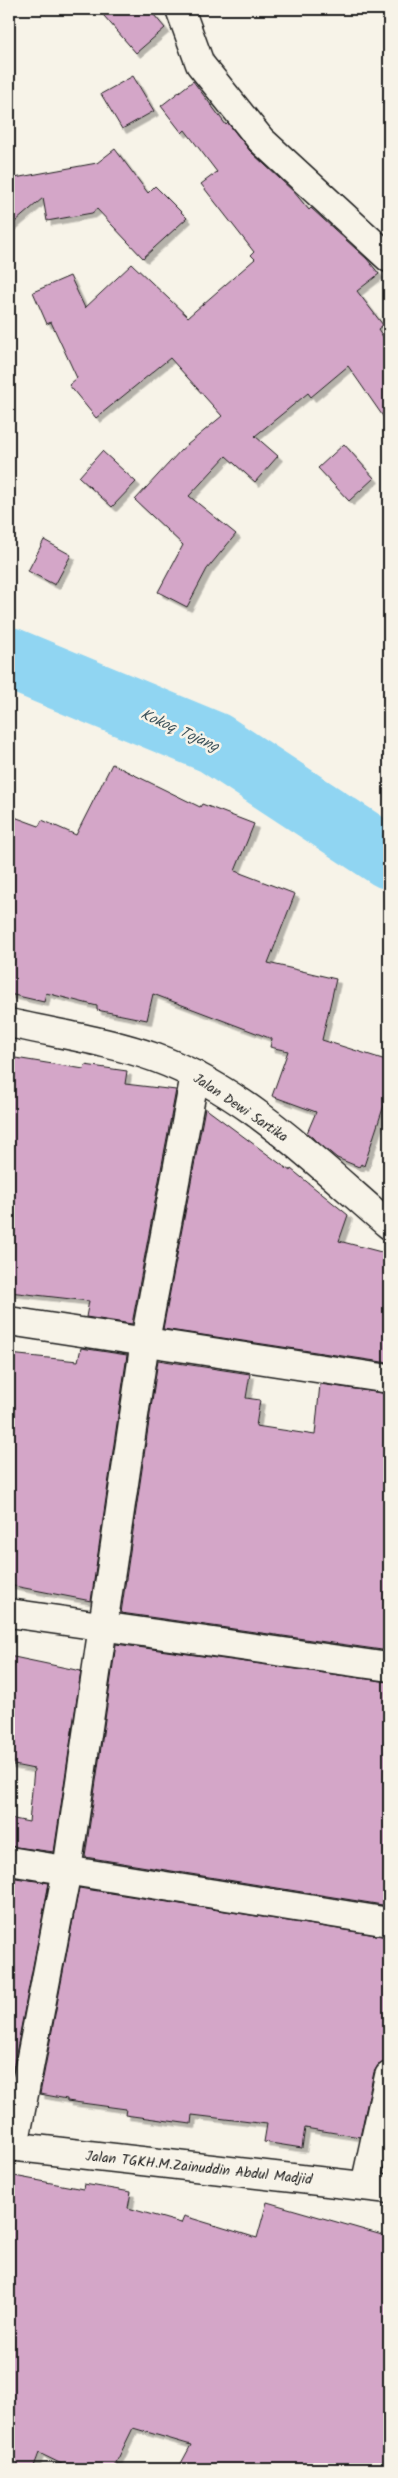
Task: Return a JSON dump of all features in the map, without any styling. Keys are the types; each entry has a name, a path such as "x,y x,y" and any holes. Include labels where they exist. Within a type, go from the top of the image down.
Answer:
{"street":[{"path":"180,9 200,64 261,140 389,258"},
{"name":"Jalan Dewi Sartika","path":"9,1023 111,1045 156,1058 195,1075 284,1135 389,1225"},
{"path":"11,2146 67,1870 145,1341 195,1075"},
{"path":"9,1321 389,1379"},
{"path":"9,1613 389,1667"},
{"path":"9,1861 389,1922"},
{"path":"377,2188 389,2076"},
{"name":"Jalan TGKH.M.Zainuddin Abdul Madjid","path":"11,2146 377,2188"}],"building":[{"path":"98,9 149,9 165,28 136,53"},
{"path":"133,76 154,111 122,129 101,94"},
{"path":"193,81 226,125 228,123 250,151 294,192 309,210 311,208 367,259 379,274 357,291 383,325 378,329 389,346 389,425 348,366 311,397 308,393 255,436 278,456 255,482 226,456 189,496 236,534 207,569 187,607 158,592 183,545 135,500 181,450 222,416 170,358 96,418 69,385 77,378 51,322 47,324 33,292 70,276 85,308 132,264 188,317 255,259 251,255 254,252 201,184 217,172 185,130 182,133 161,106"},
{"path":"115,149 148,193 155,186 187,218 143,258 97,209 92,213 47,221 43,198 9,227 9,179 97,163"},
{"path":"344,444 374,478 349,501 318,468"},
{"path":"102,451 136,482 112,507 79,477"},
{"path":"44,540 71,555 55,585 28,571"},
{"path":"112,764 200,807 202,804 254,824 235,871 295,894 268,963 336,979 322,1040 389,1061 389,1090 364,1166 361,1164 359,1167 337,1158 307,1133 316,1112 272,1096 288,1051 270,1047 272,1039 153,994 147,1020 97,1010 97,1006 46,993 44,1002 9,994 9,815 39,826 42,820 76,835"},
{"path":"9,1057 84,1069 85,1065 127,1071 125,1084 176,1090 132,1324 86,1317 89,1301 9,1292"},
{"path":"205,1108 290,1171 291,1169 348,1215 339,1241 389,1254 389,1363 163,1329"},
{"path":"81,1348 127,1355 91,1601 9,1585 9,1354 78,1361"},
{"path":"158,1360 250,1374 246,1398 260,1400 256,1426 315,1435 320,1384 389,1394 389,1651 121,1613"},
{"path":"116,1644 389,1682 389,1906 85,1857"},
{"path":"9,1656 81,1671 54,1852 9,1846 9,1818 29,1822 34,1769 9,1764"},
{"path":"9,1877 49,1883 9,2090"},
{"path":"79,1888 389,1937 389,2061 378,2065 374,2072 360,2137 305,2128 302,2148 264,2142 267,2124 192,2115 191,2124 125,2115 126,2109 67,2101 67,2099 40,2094"},
{"path":"9,2175 83,2189 84,2184 131,2192 128,2208 181,2223 184,2216 257,2238 267,2202 389,2237 389,2469 178,2469 191,2445 133,2428 113,2469 72,2469 39,2453 33,2469 9,2469"}],"waterway":[{"name":"Kokoq Tojang","path":"9,658 214,743 389,858"}]}
